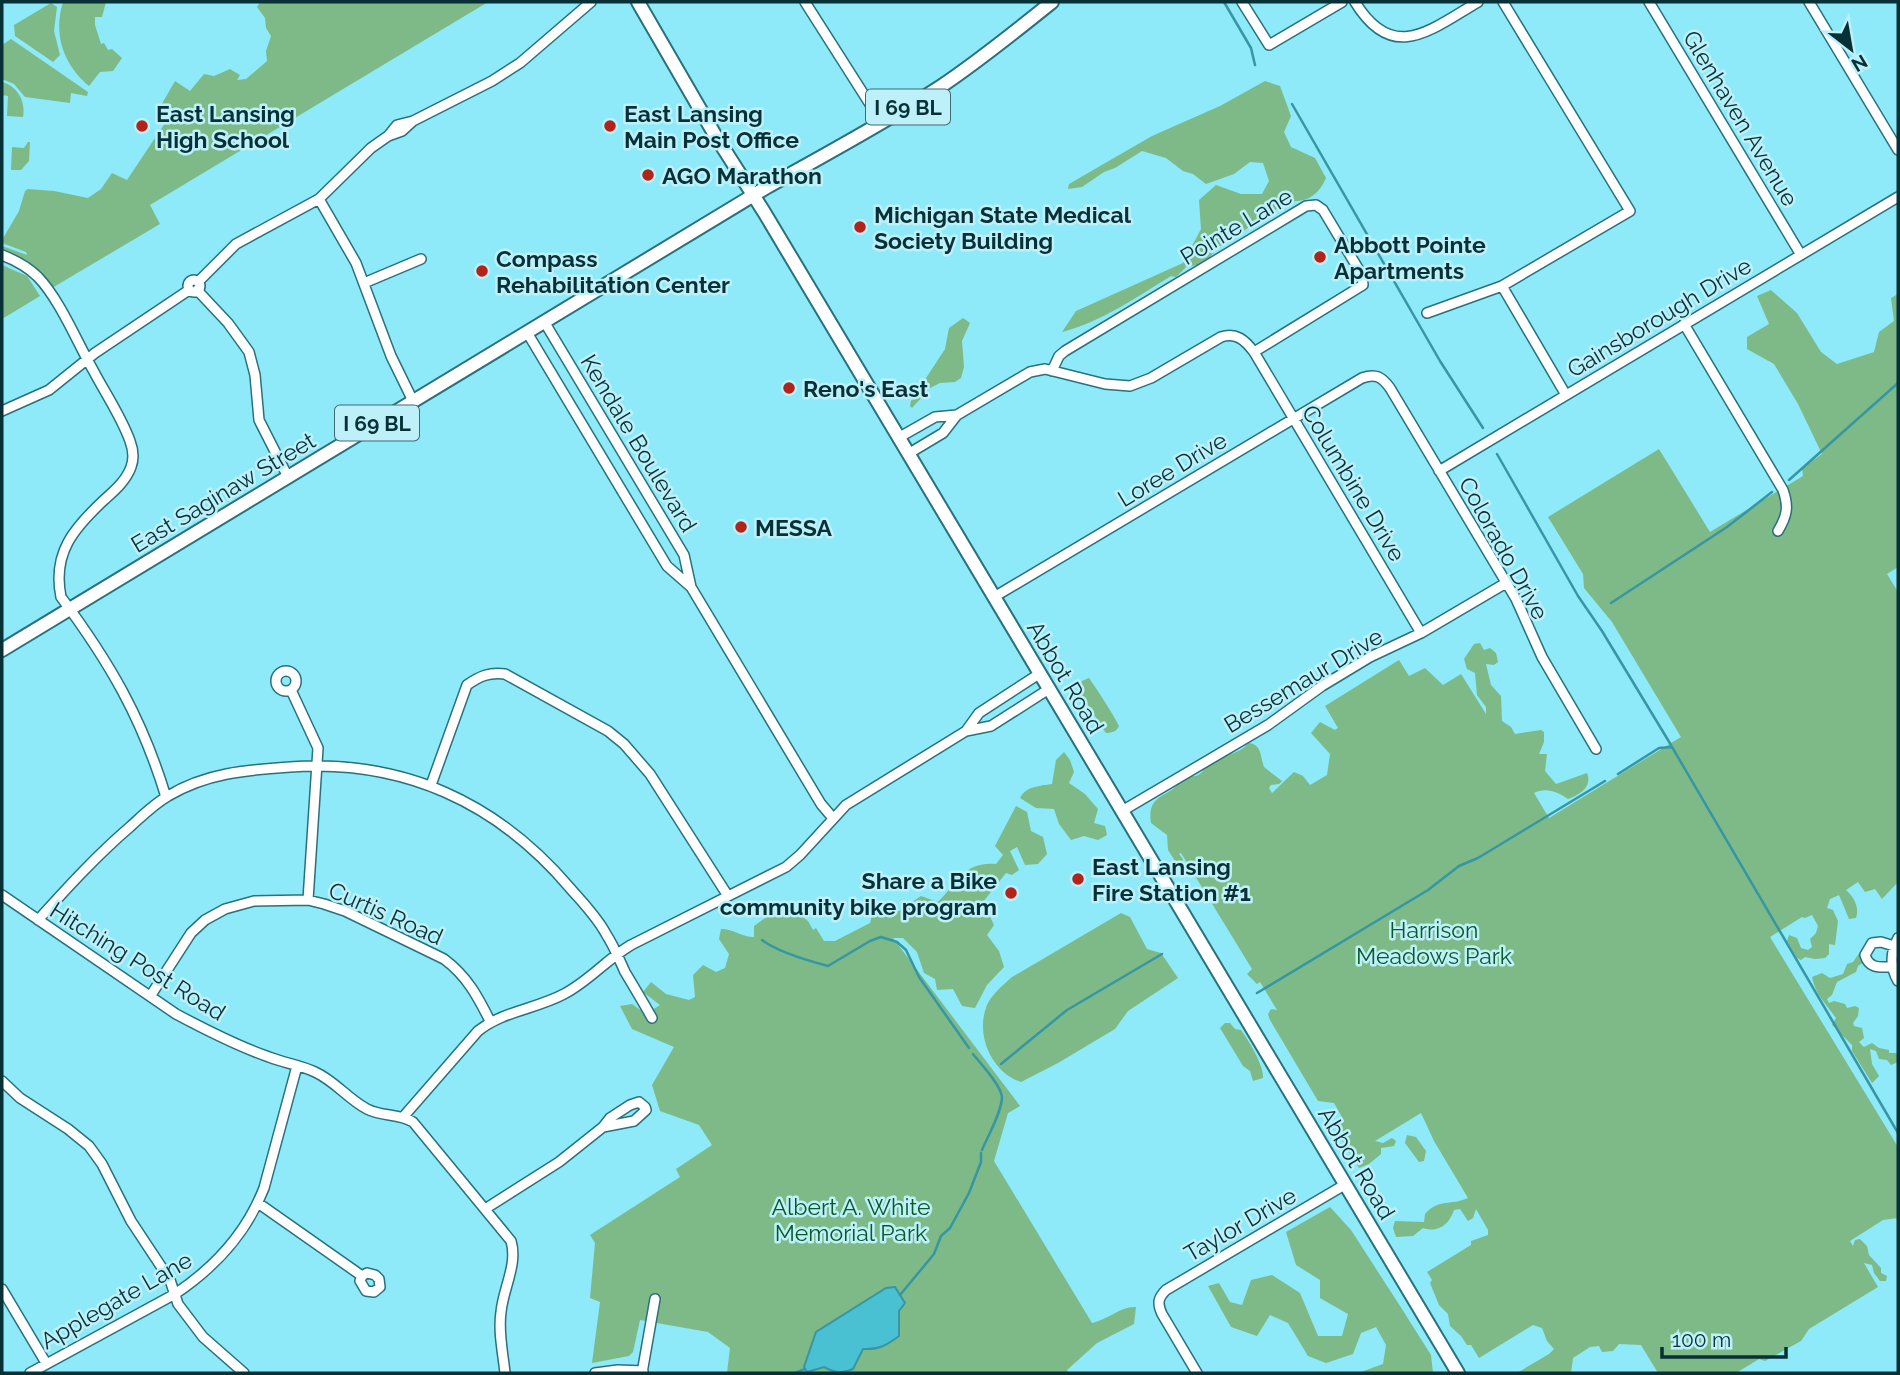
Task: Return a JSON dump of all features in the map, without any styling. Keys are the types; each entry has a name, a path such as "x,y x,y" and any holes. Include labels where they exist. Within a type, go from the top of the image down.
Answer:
{"main road":[{"name":"Abbot Road","path":"638,2 704,117 754,196 1458,1373"},
{"name":"I 69 BL","path":"754,196 882,123 969,67 1052,2"},
{"name":"East Saginaw Street","path":"2,650 754,196"}],"street":[{"path":"2,411 49,390 87,359 195,287 236,244 319,199 397,125 413,121 492,81 526,58 591,2"},
{"path":"805,2 882,123"},
{"path":"1242,2 1269,45 1342,2"},
{"path":"1355,2 1366,20 1383,33 1396,37 1412,36 1434,27 1478,2"},
{"path":"1427,313 1502,286 1630,211 1503,2"},
{"name":"Glenhaven Avenue","path":"1649,2 1801,255"},
{"path":"1809,2 1898,150"},
{"name":"Gainsborough Drive","path":"1439,471 1898,197"},
{"path":"319,199 340,233 364,283 391,356 414,401"},
{"name":"Pointe Lane","path":"1052,371 1065,351 1306,206 1317,205 1323,210 1363,277 1363,285 1254,352"},
{"path":"2,255 24,265 43,283 127,432 133,456 131,468 121,485 77,525 65,547 61,562 60,589 61,597 108,663 131,705 151,750 166,797"},
{"path":"364,283 421,259"},
{"path":"1502,286 1566,395"},
{"path":"195,287 228,323 249,352 256,375 259,420 288,477"},
{"name":"Kendale Boulevard","path":"545,323 684,555 691,587"},
{"path":"1684,324 1783,490 1787,503 1786,517 1778,531"},
{"name":"Kendale Boulevard","path":"528,334 667,566 691,587 821,804 832,817"},
{"path":"908,454 943,433 957,415 1030,372 1045,369 1124,387 1151,379 1229,334 1243,340 1254,352"},
{"name":"Columbine Drive","path":"1254,352 1421,634"},
{"name":"Loree Drive","path":"994,597 1370,375"},
{"name":"Colorado Drive","path":"1370,375 1384,380 1439,471 1506,583 1542,657 1596,749"},
{"path":"898,438 935,417 957,415"},
{"name":"Bessemaur Drive","path":"1122,811 1268,725 1322,686 1370,657 1421,634 1506,583"},
{"path":"431,785 467,685 492,672 505,674 608,731 624,744 650,774 728,896"},
{"path":"966,731 979,713 1040,674"},
{"path":"505,1373 500,1315 514,1251 502,1228 419,1128 404,1116 478,1031 490,1021 562,996 581,985 616,954 786,867 846,805 966,731 991,726 1049,689"},
{"path":"291,690 318,748 308,900"},
{"path":"38,920 120,835 166,797 210,776 228,772 317,766 365,769 431,785 489,816 537,853 606,933 652,1018"},
{"name":"Hitching Post Road","path":"3,899 176,1014 266,1057 326,1078 370,1111 404,1116"},
{"name":"Curtis Road","path":"151,995 191,933 214,914 254,901 308,900 345,911 444,959 458,969 470,983 490,1021"},
{"path":"1892,967 1874,967 1869,964 1865,955 1872,943 1881,942 1895,946 1892,967 1898,981"},
{"name":"Applegate Lane","path":"30,1373 176,1293 213,1265 258,1203 297,1066"},
{"path":"2,1081 20,1098 89,1146 102,1164 131,1221 170,1280 178,1304 203,1337 244,1373"},
{"path":"485,1209 559,1161 603,1127"},
{"name":"Taylor Drive","path":"1197,1373 1162,1314 1158,1301 1166,1290 1346,1184"},
{"path":"258,1203 362,1276"},
{"path":"2,1289 46,1363"},
{"path":"595,1373 618,1370 643,1372 655,1299"}],"green space":[{"path":"63,2 106,2 102,17 95,17 95,25 101,44 104,43 108,50 112,49 122,58 113,71 100,72 89,86 73,68 62,48 59,26"},
{"path":"260,2 488,2 150,205 160,224 52,288 26,260 2,250 2,246 27,255 26,252 2,243 2,240 28,189 88,198 101,189 112,173 127,180 169,117 159,109 175,81 190,91 204,74 214,76 230,69 240,75 237,80 246,79 267,61 266,51 271,36 266,28 265,18 257,7"},
{"path":"51,3 57,7 54,31 60,55 53,62 15,36 14,25"},
{"path":"11,39 88,92 87,96 71,93 70,103 25,97 14,84 2,79 2,45"},
{"path":"1265,81 1280,86 1291,116 1284,132 1291,147 1315,158 1326,178 1320,189 1302,201 1289,201 1219,247 1203,264 1186,267 1176,277 1171,276 1105,315 1062,332 1076,311 1183,263 1201,229 1199,200 1216,185 1241,194 1262,194 1269,181 1263,163 1250,162 1234,174 1206,184 1166,158 1142,151 1082,187 1068,189 1069,184 1152,136 1220,106"},
{"path":"2,82 12,87 19,95 23,105 23,117 7,116 8,96 2,95"},
{"path":"28,142 29,161 21,170 11,170 12,147 24,148"},
{"path":"2,265 27,276 40,296 2,319"},
{"name":"Harrison Meadows Park","path":"1771,290 1797,313 1821,352 1837,364 1874,352 1879,332 1894,321 1891,298 1898,294 1898,567 1887,574 1898,592 1898,882 1882,899 1875,889 1865,892 1858,882 1846,890 1855,902 1856,918 1849,919 1839,895 1830,899 1827,908 1833,910 1838,921 1835,945 1829,944 1829,954 1825,958 1805,957 1801,960 1787,941 1789,935 1797,938 1801,948 1808,950 1812,947 1810,939 1818,926 1812,915 1802,917 1770,937 1898,1147 1898,1218 1883,1220 1850,1241 1853,1246 1855,1240 1860,1239 1867,1246 1869,1255 1881,1268 1881,1273 1887,1276 1886,1281 1880,1281 1872,1265 1864,1263 1878,1287 1809,1329 1801,1341 1765,1361 1759,1359 1736,1373 1658,1373 1641,1345 1619,1344 1613,1351 1602,1352 1599,1346 1590,1347 1573,1358 1571,1373 1517,1373 1554,1349 1547,1341 1542,1328 1533,1325 1479,1358 1471,1345 1467,1345 1450,1326 1448,1314 1439,1305 1427,1272 1471,1245 1471,1241 1488,1235 1476,1209 1473,1218 1468,1221 1460,1209 1454,1210 1446,1224 1438,1228 1423,1228 1413,1236 1396,1237 1393,1228 1395,1221 1424,1222 1425,1214 1435,1206 1468,1198 1434,1141 1421,1113 1375,1141 1383,1143 1392,1138 1396,1141 1394,1146 1381,1148 1381,1154 1359,1168 1337,1132 1337,1125 1342,1117 1334,1103 1318,1101 1270,1020 1268,1014 1271,1009 1277,1010 1260,982 1257,984 1247,974 1252,969 1181,853 1182,864 1177,864 1168,850 1167,835 1151,823 1150,813 1156,801 1179,781 1199,774 1216,759 1240,750 1248,743 1258,748 1264,767 1282,781 1271,785 1269,788 1272,793 1294,772 1303,776 1310,785 1327,775 1330,754 1311,733 1320,722 1335,730 1338,728 1325,706 1399,660 1409,676 1425,668 1443,685 1461,674 1486,714 1486,707 1477,695 1475,673 1467,669 1464,659 1474,644 1480,643 1484,650 1490,648 1496,653 1498,662 1494,665 1486,664 1491,685 1501,696 1502,721 1511,727 1515,734 1541,730 1544,732 1544,742 1539,754 1547,754 1545,771 1556,784 1587,773 1587,786 1568,799 1552,791 1534,793 1549,818 1681,737 1612,622 1584,588 1583,574 1548,517 1659,449 1710,532 1803,476 1802,468 1822,454 1798,404 1774,364 1747,349 1747,337 1769,324 1757,296"},
{"path":"963,318 970,323 962,341 964,367 961,378 930,388 912,408 911,401 945,349 949,328"},
{"path":"1089,678 1119,726 1114,731 1106,733 1081,694 1079,687 1082,681"},
{"path":"1064,752 1074,772 1069,783 1085,794 1098,809 1094,823 1105,826 1107,835 1098,840 1084,836 1071,840 1059,824 1054,809 1036,808 1020,798 1030,789 1052,784 1056,760"},
{"name":"Albert A. White Memorial Park","path":"1016,806 1027,812 1031,831 1043,837 1047,854 1038,864 1025,865 1017,847 1010,851 1019,870 1012,875 1006,873 983,902 994,925 987,935 999,951 1004,967 987,985 975,1008 962,1006 953,989 937,990 935,979 924,973 917,952 903,938 893,938 1020,1106 1008,1113 994,1161 1092,1323 1136,1307 1134,1324 1097,1343 1067,1370 1069,1373 727,1373 730,1348 708,1332 640,1320 633,1352 629,1356 592,1363 600,1302 590,1298 595,1243 590,1235 680,1177 676,1169 712,1145 699,1125 660,1111 652,1085 674,1047 632,1029 620,1006 632,1004 646,1014 660,1005 643,992 651,982 666,994 689,1000 695,997 693,975 703,965 716,972 725,968 729,954 719,939 721,929 754,937 754,926 768,916 792,909 808,921 813,930 816,928 824,941 835,941 870,923 873,911 899,911 921,896 938,902 969,869 996,864 1003,855 995,846"},
{"path":"1121,913 1130,917 1147,949 1161,953 1178,978 1128,1011 1115,1029 1058,1063 1021,1082 1002,1071 985,1043 983,1021 989,1001 1012,977"},
{"path":"1860,952 1864,962 1858,966 1856,972 1837,982 1832,995 1827,999 1829,1003 1834,1001 1845,1004 1847,1008 1859,1008 1853,1023 1854,1026 1862,1028 1864,1038 1859,1042 1864,1047 1872,1043 1898,1055 1898,1062 1891,1065 1887,1060 1879,1059 1876,1051 1870,1049 1872,1064 1879,1076 1872,1083 1852,1051 1852,1045 1832,1025 1836,1018 1818,994 1812,977 1822,973 1830,978 1843,974 1847,964 1853,962"},
{"path":"1225,1023 1241,1030 1259,1060 1263,1078 1253,1081 1250,1071 1243,1066 1220,1028"},
{"path":"1407,1135 1416,1137 1426,1151 1424,1161 1419,1162 1405,1143"},
{"path":"1330,1207 1351,1230 1431,1355 1433,1373 1358,1373 1383,1364 1386,1345 1376,1327 1361,1333 1353,1354 1326,1363 1308,1356 1288,1323 1270,1315 1257,1336 1231,1327 1208,1286 1219,1283 1230,1302 1242,1305 1251,1280 1272,1275 1300,1293 1318,1336 1342,1336 1348,1314 1320,1298 1320,1280 1296,1265 1286,1232"}],"water":[{"path":"895,1287 905,1303 899,1311 899,1336 874,1349 863,1349 853,1369 849,1371 838,1372 824,1367 807,1372 804,1367 816,1332 886,1288"}],"waterway":[{"path":"1224,2 1251,48 1255,65"},
{"path":"1292,104 1440,361 1483,428"},
{"path":"1789,480 1898,383"},
{"path":"1497,454 1578,596 1671,745"},
{"path":"1611,603 1727,527 1772,492"},
{"path":"1618,774 1659,748 1672,747 1898,1133"},
{"path":"1257,993 1428,890 1459,866 1478,858 1605,781"},
{"path":"762,940 784,952 828,966 881,937 897,942 906,950 919,977 969,1048"},
{"path":"1001,1064 1067,1010 1162,954"},
{"path":"973,1054 994,1080 1002,1097 982,1150"},
{"path":"900,1295 934,1254 941,1236 950,1228 969,1193 981,1162 981,1153"},
{"path":"795,1373 805,1369"}],"place":[{"name":"East Lansing High School","path":"142,126"},
{"name":"East Lansing Main Post Office","path":"610,126"},
{"name":"AGO Marathon","path":"648,175"},
{"name":"Michigan State Medical Society Building","path":"860,227"},
{"name":"Abbott Pointe Apartments","path":"1320,257"},
{"name":"Compass Rehabilitation Center","path":"482,271"},
{"name":"Reno's East","path":"789,388"},
{"name":"MESSA","path":"741,527"},
{"name":"East Lansing Fire Station #1","path":"1078,879"},
{"name":"Share a Bike community bike program","path":"1011,893"}]}
